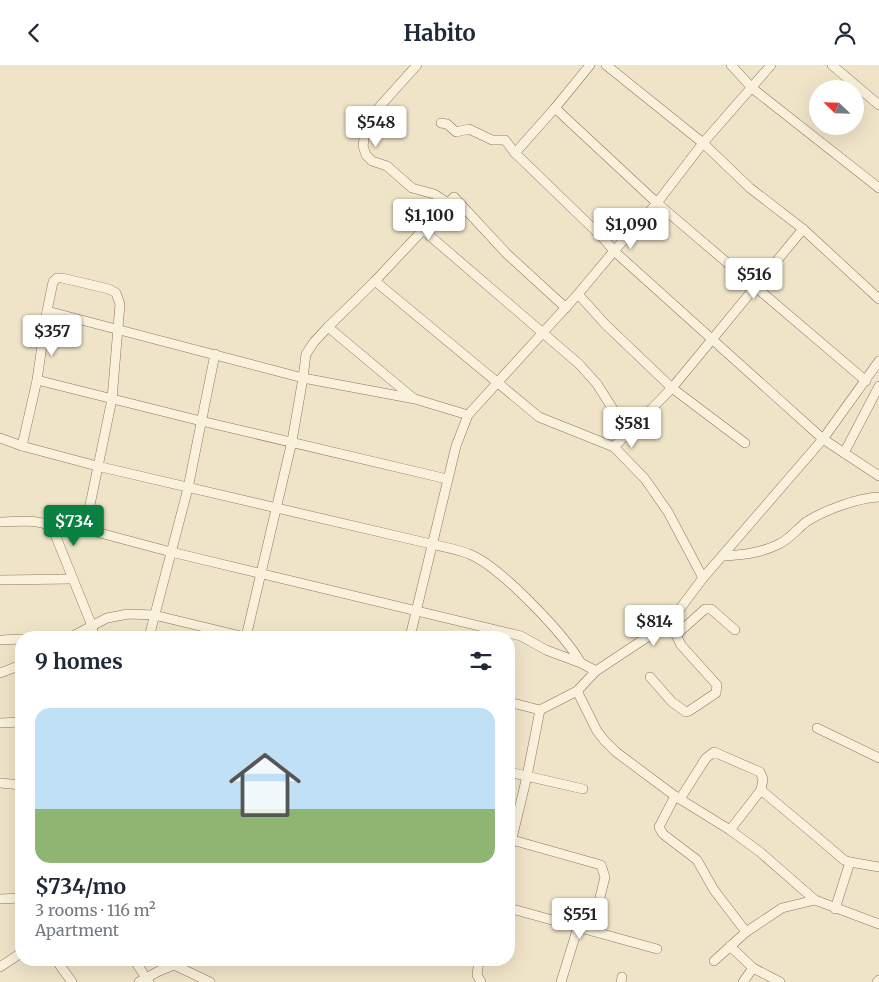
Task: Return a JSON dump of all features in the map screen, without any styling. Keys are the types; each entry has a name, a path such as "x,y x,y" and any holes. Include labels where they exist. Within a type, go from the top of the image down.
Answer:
{"street":[{"path":"417,65 372,115 367,124 363,146 366,155 372,161 387,166 412,188 434,194 448,203"},
{"path":"515,153 590,65"},
{"path":"606,65 703,143 750,188 803,229 879,299"},
{"path":"731,65 752,88 879,188"},
{"path":"411,631 447,479 456,445 468,415 566,308 657,203 703,143 771,65"},
{"path":"832,65 879,105"},
{"path":"555,108 657,203 866,381"},
{"path":"441,123 456,132 469,129 492,140 505,140 515,153 614,251 823,439 879,476"},
{"path":"247,631 292,441 306,355 314,342 328,327 375,281 448,203 454,197 506,254 566,308"},
{"path":"614,447 672,388 803,229"},
{"path":"423,230 579,364 597,384 628,433"},
{"path":"22,446 37,379 47,311 54,282 57,278 62,278 109,289 116,293 119,299 118,330 112,399 85,529"},
{"path":"375,281 539,417 614,447 645,479 668,513 703,578"},
{"path":"578,294 672,388 745,443"},
{"path":"47,311 303,378 415,399 468,415"},
{"path":"328,327 415,399"},
{"path":"150,631 188,488 215,354"},
{"path":"515,704 540,710 577,691 596,671 670,622 703,578 823,439 866,381 876,373 879,361"},
{"path":"37,379 201,421 447,479"},
{"path":"844,453 879,386"},
{"path":"0,438 22,446 97,466 432,543 470,554 496,571 525,598 572,648 581,663"},
{"path":"723,556 756,553 769,549 782,543 805,523 819,515 867,497 879,497"},
{"path":"0,523 38,522 52,527 85,529 171,552 416,609 502,631"},
{"path":"52,527 93,631"},
{"path":"0,580 72,579"},
{"path":"676,635 705,609 710,609 735,631"},
{"path":"83,631 107,618 128,613 154,615 221,631"},
{"path":"650,677 672,702 686,712 716,693 717,685 682,645 670,622"},
{"path":"515,634 596,671"},
{"path":"2,640 15,639"},
{"path":"0,673 15,667"},
{"path":"577,691 597,731 616,752 678,798 730,830 774,863 815,901 879,924"},
{"path":"515,820 527,776 540,710"},
{"path":"0,723 15,722"},
{"path":"817,728 879,758"},
{"path":"730,830 761,790 763,779 760,772 714,752 706,758 659,827 663,834 697,860 714,890 746,932"},
{"path":"515,773 583,789"},
{"path":"0,783 15,784"},
{"path":"761,790 844,860 879,867"},
{"path":"515,840 601,865 605,877 592,930"},
{"path":"835,909 850,862"},
{"path":"0,899 15,899"},
{"path":"714,961 746,932 782,908 815,901"},
{"path":"515,910 657,949"},
{"path":"561,982 578,927"},
{"path":"730,946 753,967 780,982"},
{"path":"0,967 15,957"},
{"path":"60,966 72,982"},
{"path":"137,966 145,981 159,971 172,966"},
{"path":"176,966 210,982"},
{"path":"478,966 477,975 481,982"},
{"path":"743,982 753,967"}]}
